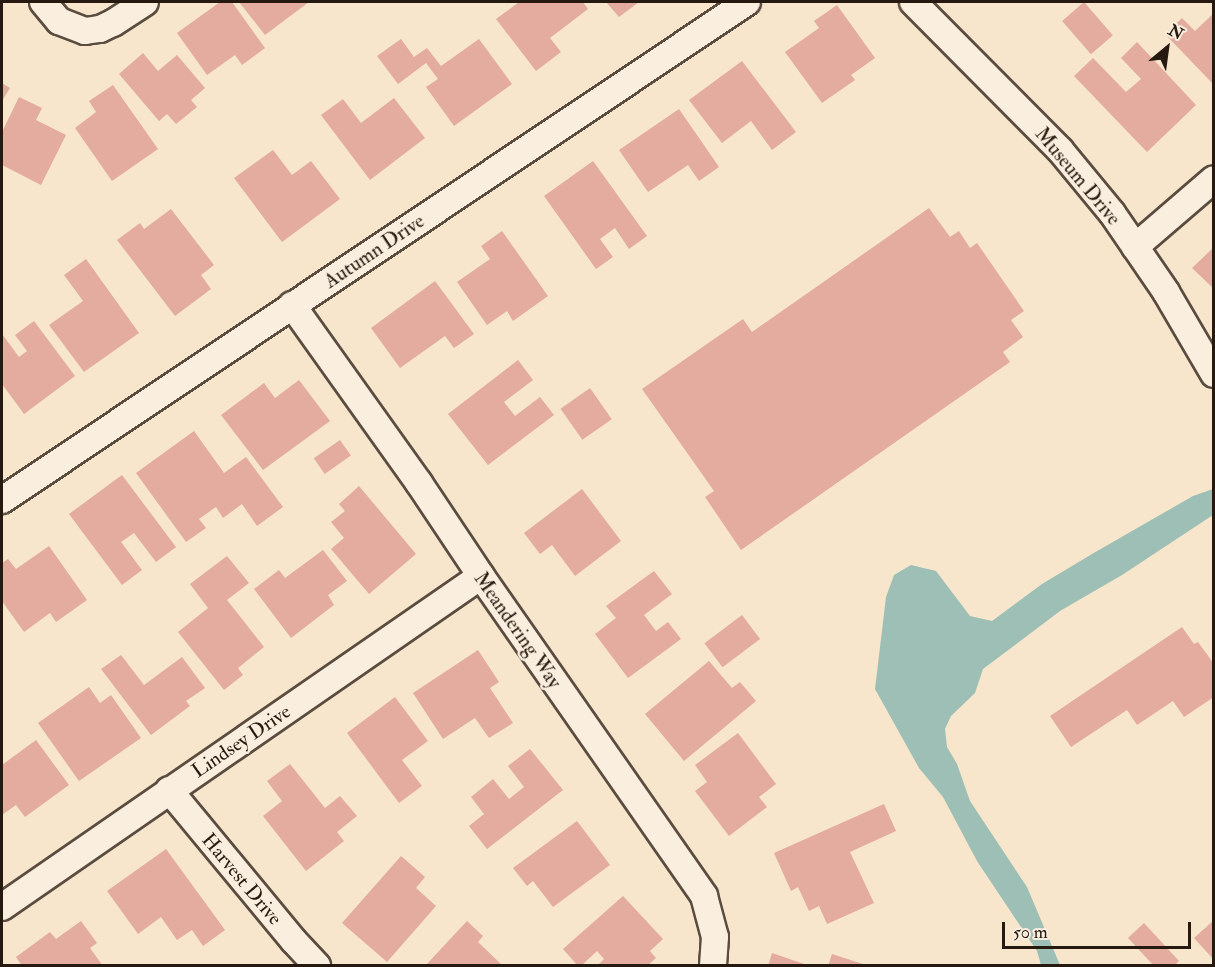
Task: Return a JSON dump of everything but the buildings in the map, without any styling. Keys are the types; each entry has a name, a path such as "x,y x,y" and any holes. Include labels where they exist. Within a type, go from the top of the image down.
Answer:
{"street":[{"path":"43,2 59,21 85,31 100,29 113,23 145,2"},
{"name":"Autumn Drive","path":"2,500 747,2"},
{"name":"Museum Drive","path":"913,2 1060,150 1112,213 1214,374"},
{"path":"1135,247 1214,179"},
{"name":"Meandering Way","path":"292,305 419,483 704,896 715,937 713,966"},
{"name":"Lindsey Drive","path":"2,907 481,576"},
{"name":"Harvest Drive","path":"169,790 317,966"}],"water":[{"path":"1213,489 1213,515 1122,575 1060,611 983,669 975,693 951,716 945,729 947,747 957,764 970,801 1027,887 1060,965 1041,965 1037,951 977,861 943,797 919,768 875,689 886,597 894,575 911,565 936,571 970,616 992,621 1042,584 1092,554 1193,496"}]}
